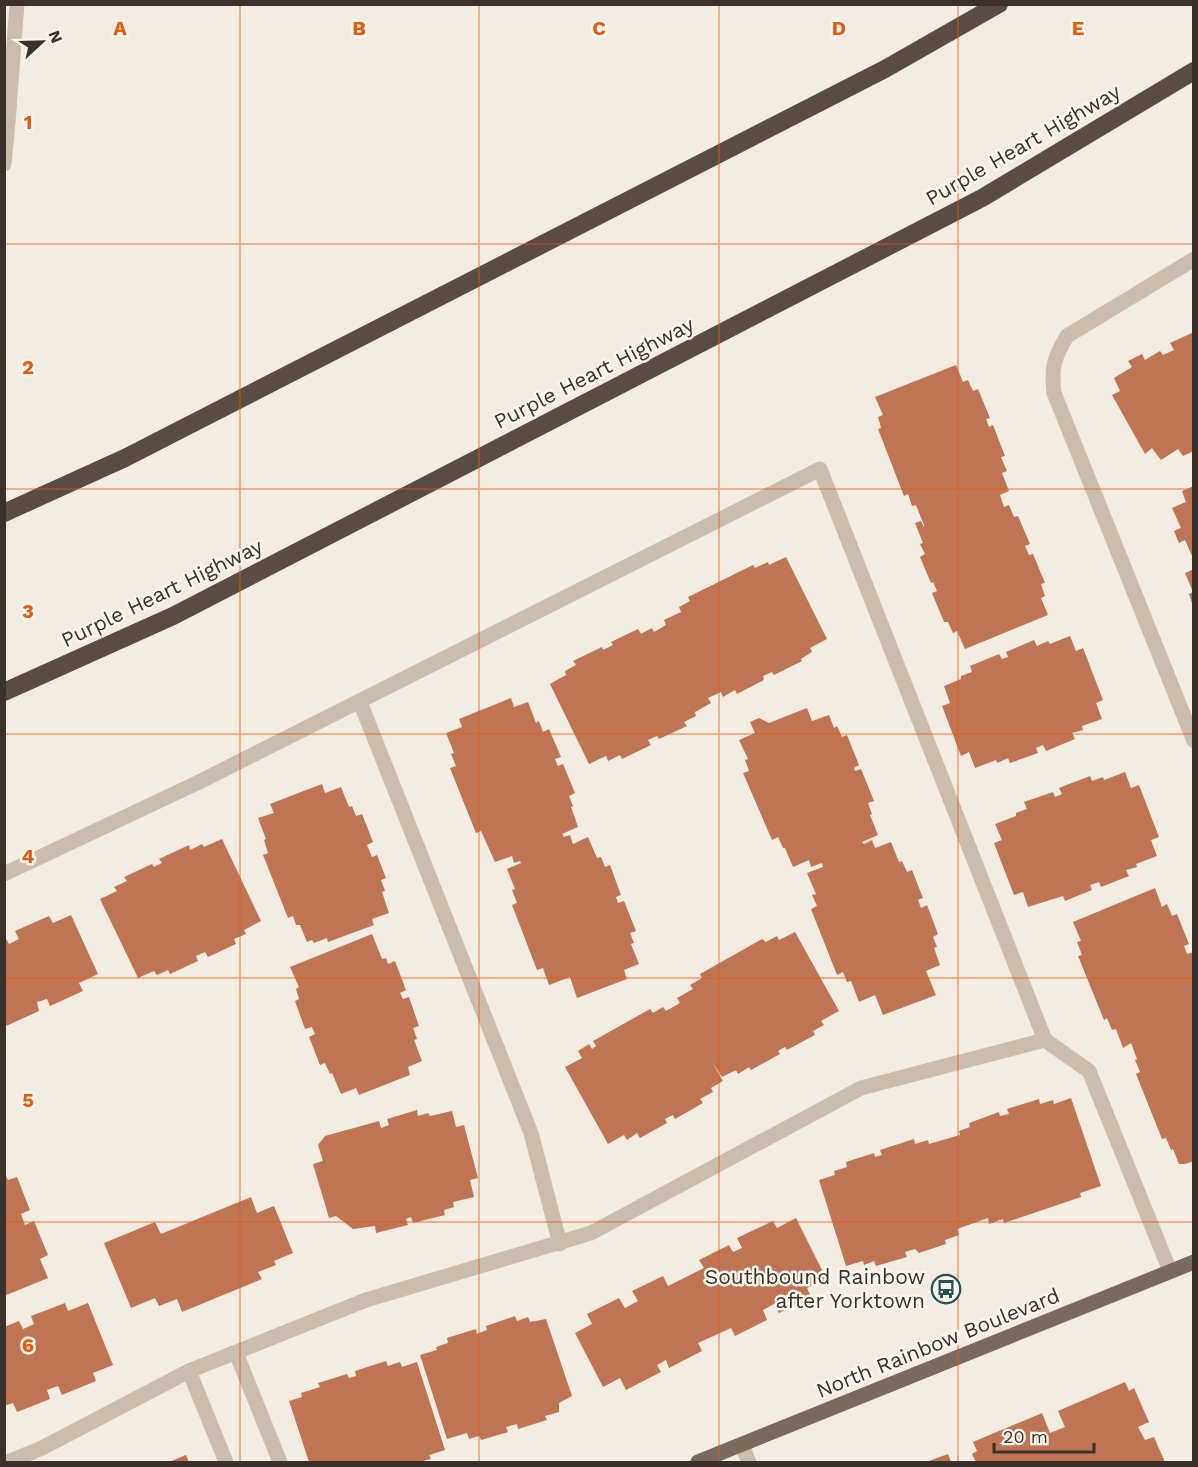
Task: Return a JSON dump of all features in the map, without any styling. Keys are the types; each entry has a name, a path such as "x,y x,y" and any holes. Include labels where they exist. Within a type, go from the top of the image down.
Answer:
{"highway":[{"path":"4,513 125,458 874,74 999,4"},
{"name":"Purple Heart Highway","path":"4,692 173,616 971,203 1194,71"}],"main road":[{"name":"North Rainbow Boulevard","path":"698,1462 1194,1262"}],"street":[{"path":"4,164 17,4"},
{"path":"1194,259 1067,336 1055,355 1052,375 1054,393 1194,741"},
{"path":"4,874 197,783 820,469 1045,1040 1089,1071 1170,1271"},
{"path":"360,702 531,1133 560,1244"},
{"path":"8,1462 42,1448 189,1371 366,1300 591,1233 861,1088 1045,1040"},
{"path":"236,1353 279,1462"},
{"path":"189,1371 226,1462"},
{"path":"742,1445 749,1462"}],"building":[{"path":"1194,332 1194,451 1183,456 1178,449 1161,460 1152,448 1145,454 1112,395 1120,391 1114,378 1132,367 1128,361 1142,354 1145,360 1160,351 1163,355 1174,350 1170,343"},
{"path":"956,365 963,382 968,380 973,391 978,389 990,418 986,419 989,427 993,425 1005,456 1001,457 1007,471 1002,473 1009,491 1000,495 1004,507 1009,505 1014,517 1018,516 1030,544 1025,546 1029,555 1033,554 1045,583 1041,584 1045,596 1041,598 1048,615 965,649 957,631 953,633 948,622 944,622 932,593 937,591 920,557 925,554 915,523 921,521 924,527 924,525 916,505 912,506 908,494 904,496 878,429 881,428 878,417 883,415 875,397"},
{"path":"1194,486 1194,555 1192,556 1185,540 1179,543 1174,531 1181,528 1172,508 1186,502 1182,491"},
{"path":"786,557 827,639 810,648 812,652 801,659 802,661 774,675 772,672 763,676 764,680 737,694 735,690 723,697 721,692 708,698 711,703 695,712 696,716 684,722 687,726 659,739 657,736 648,740 651,745 622,759 620,755 608,761 606,756 589,764 550,684 566,675 565,671 576,665 573,661 602,647 603,650 613,645 611,642 638,629 641,634 652,628 654,632 666,625 664,620 681,612 679,607 690,601 688,597 753,565 755,568 768,562 769,565"},
{"path":"1194,569 1193,606 1189,594 1193,592 1185,573"},
{"path":"1070,636 1076,651 1083,648 1103,700 1096,703 1102,719 1082,726 1083,730 1072,733 1075,739 1046,751 1043,745 1036,748 1038,753 1010,763 1008,758 975,768 969,752 961,756 942,706 950,703 944,686 972,672 970,666 999,654 1002,659 1008,657 1006,652 1034,640 1037,646 1048,641 1050,644"},
{"path":"511,698 514,707 528,702 536,723 539,721 543,732 549,729 561,757 555,759 558,766 563,764 575,793 569,796 578,827 562,834 564,837 570,835 573,844 588,837 597,858 601,857 605,867 610,865 621,895 616,897 618,903 624,901 636,931 630,933 634,943 631,944 639,964 624,970 627,979 577,998 570,977 549,985 543,968 537,970 512,905 517,903 512,890 515,889 507,869 521,863 520,861 514,863 512,856 495,862 481,831 476,833 450,768 456,766 451,754 454,753 446,733 462,727 459,719"},
{"path":"807,708 812,721 829,715 834,728 837,726 842,737 847,735 859,765 854,768 855,771 861,769 874,801 868,803 878,835 862,842 864,844 872,840 875,848 891,842 899,862 902,861 907,872 912,870 923,898 918,900 921,908 927,905 938,934 933,937 940,965 926,971 936,995 883,1015 875,995 859,1002 851,981 847,982 843,972 837,975 811,909 817,906 812,895 816,894 807,873 823,867 822,863 811,867 809,860 793,867 778,837 772,840 743,773 749,771 745,760 748,759 739,740 755,733 750,722 759,718 769,723"},
{"path":"1125,772 1131,788 1139,785 1159,837 1151,840 1157,856 1126,870 1129,876 1101,887 1099,882 1090,885 1092,890 1065,901 1063,896 1028,907 1023,892 1014,895 994,843 1002,840 995,824 1027,809 1024,802 1053,792 1055,797 1062,794 1059,788 1090,776 1092,781 1103,777 1104,780"},
{"path":"322,784 325,793 341,787 349,807 352,806 356,816 362,814 373,842 367,845 372,857 377,855 386,878 381,880 385,891 382,892 389,913 372,919 374,925 328,942 327,938 314,943 312,940 307,942 300,925 296,925 293,916 288,918 263,855 268,853 264,840 266,839 258,818 274,813 270,804"},
{"path":"222,839 261,921 244,930 246,934 234,939 236,944 208,957 205,952 196,956 198,961 170,974 168,970 157,975 154,971 138,978 100,899 117,891 114,887 127,881 124,877 152,864 154,867 162,863 159,859 189,845 190,850"},
{"path":"1155,888 1162,907 1167,904 1172,916 1177,914 1189,944 1184,946 1187,954 1194,952 1194,1161 1185,1164 1179,1164 1166,1138 1162,1139 1136,1074 1140,1072 1131,1043 1123,1048 1116,1029 1112,1030 1107,1018 1104,1020 1078,956 1082,955 1077,942 1081,941 1073,922"},
{"path":"71,915 98,974 79,983 83,991 50,1006 47,999 37,1002 39,1011 6,1026 4,935 9,944 19,939 15,931 49,916 53,923"},
{"path":"795,932 839,1011 821,1021 824,1025 813,1031 815,1035 787,1050 785,1047 778,1051 780,1054 751,1070 749,1067 738,1074 736,1070 722,1077 712,1062 723,1081 711,1088 713,1092 700,1099 703,1103 675,1119 673,1115 665,1119 667,1123 640,1138 637,1133 627,1140 624,1135 608,1144 565,1067 582,1058 578,1051 589,1044 592,1049 596,1046 593,1041 650,1009 653,1013 663,1007 666,1011 680,1003 677,998 693,989 690,985 702,978 700,974 762,939 766,942 777,936 779,940"},
{"path":"372,934 382,959 386,958 388,964 395,961 406,990 400,993 403,999 409,997 419,1026 413,1028 417,1039 414,1040 422,1061 408,1067 410,1075 359,1095 356,1088 341,1094 325,1063 320,1065 309,1037 315,1034 312,1027 305,1029 295,1001 299,999 296,989 299,987 290,967"},
{"path":"1071,1098 1101,1186 1080,1193 1081,1197 1004,1223 1003,1219 989,1224 988,1218 957,1229 959,1235 945,1240 946,1244 919,1253 915,1249 905,1252 907,1257 876,1266 874,1261 864,1265 863,1261 846,1266 819,1180 835,1175 834,1171 847,1167 846,1162 874,1153 875,1157 882,1155 880,1150 914,1139 915,1144 928,1140 929,1144 960,1135 959,1131 970,1127 969,1123 999,1112 1000,1116 1009,1114 1007,1109 1039,1099 1040,1104 1053,1100 1054,1104"},
{"path":"417,1110 418,1116 452,1111 456,1127 464,1125 478,1178 470,1180 474,1197 453,1202 454,1207 444,1210 445,1215 413,1223 411,1217 406,1219 408,1225 376,1233 375,1226 353,1229 336,1216 329,1218 313,1164 323,1161 318,1145 325,1136 379,1121 381,1128 389,1125 387,1119"},
{"path":"4,1172 8,1180 17,1177 30,1210 21,1214 25,1225 34,1221 48,1255 40,1259 48,1278 4,1296"},
{"path":"251,1197 257,1213 274,1206 293,1253 274,1261 276,1265 258,1272 262,1279 182,1312 177,1299 159,1306 155,1298 131,1308 104,1243 155,1222 161,1234"},
{"path":"796,1218 826,1278 807,1288 811,1297 779,1313 774,1304 763,1310 767,1320 735,1336 731,1328 698,1343 702,1351 669,1368 666,1360 657,1365 661,1372 626,1390 620,1378 603,1387 575,1333 592,1324 587,1314 619,1298 625,1308 638,1301 632,1291 663,1276 668,1286 704,1268 699,1260 729,1245 733,1252 742,1248 737,1238 773,1221 777,1228"},
{"path":"65,1303 68,1311 88,1303 113,1365 93,1373 96,1381 62,1395 58,1386 47,1390 50,1399 17,1412 13,1403 4,1406 4,1327 19,1321 23,1329 34,1324 31,1316"},
{"path":"515,1316 517,1321 528,1317 530,1322 546,1319 572,1396 559,1403 559,1412 545,1416 547,1420 518,1429 517,1424 506,1427 508,1432 481,1440 479,1436 469,1439 467,1433 447,1439 420,1355 437,1350 436,1347 448,1343 447,1338 476,1329 477,1334 487,1330 486,1326"},
{"path":"386,1361 388,1366 400,1362 402,1367 417,1362 445,1450 429,1455 431,1459 419,1462 309,1462 289,1401 302,1397 301,1393 320,1387 318,1383 347,1374 349,1378 356,1376 355,1371"},
{"path":"1125,1382 1129,1391 1134,1388 1149,1422 1138,1427 1145,1440 1154,1437 1165,1462 976,1462 972,1454 977,1451 973,1442 1042,1413 1050,1433 1065,1427 1058,1411"},
{"path":"948,1454 951,1462 926,1462"},
{"path":"186,1455 189,1462 169,1462"}],"place":[{"name":"Southbound Rainbow after Yorktown","path":"946,1289"}]}
